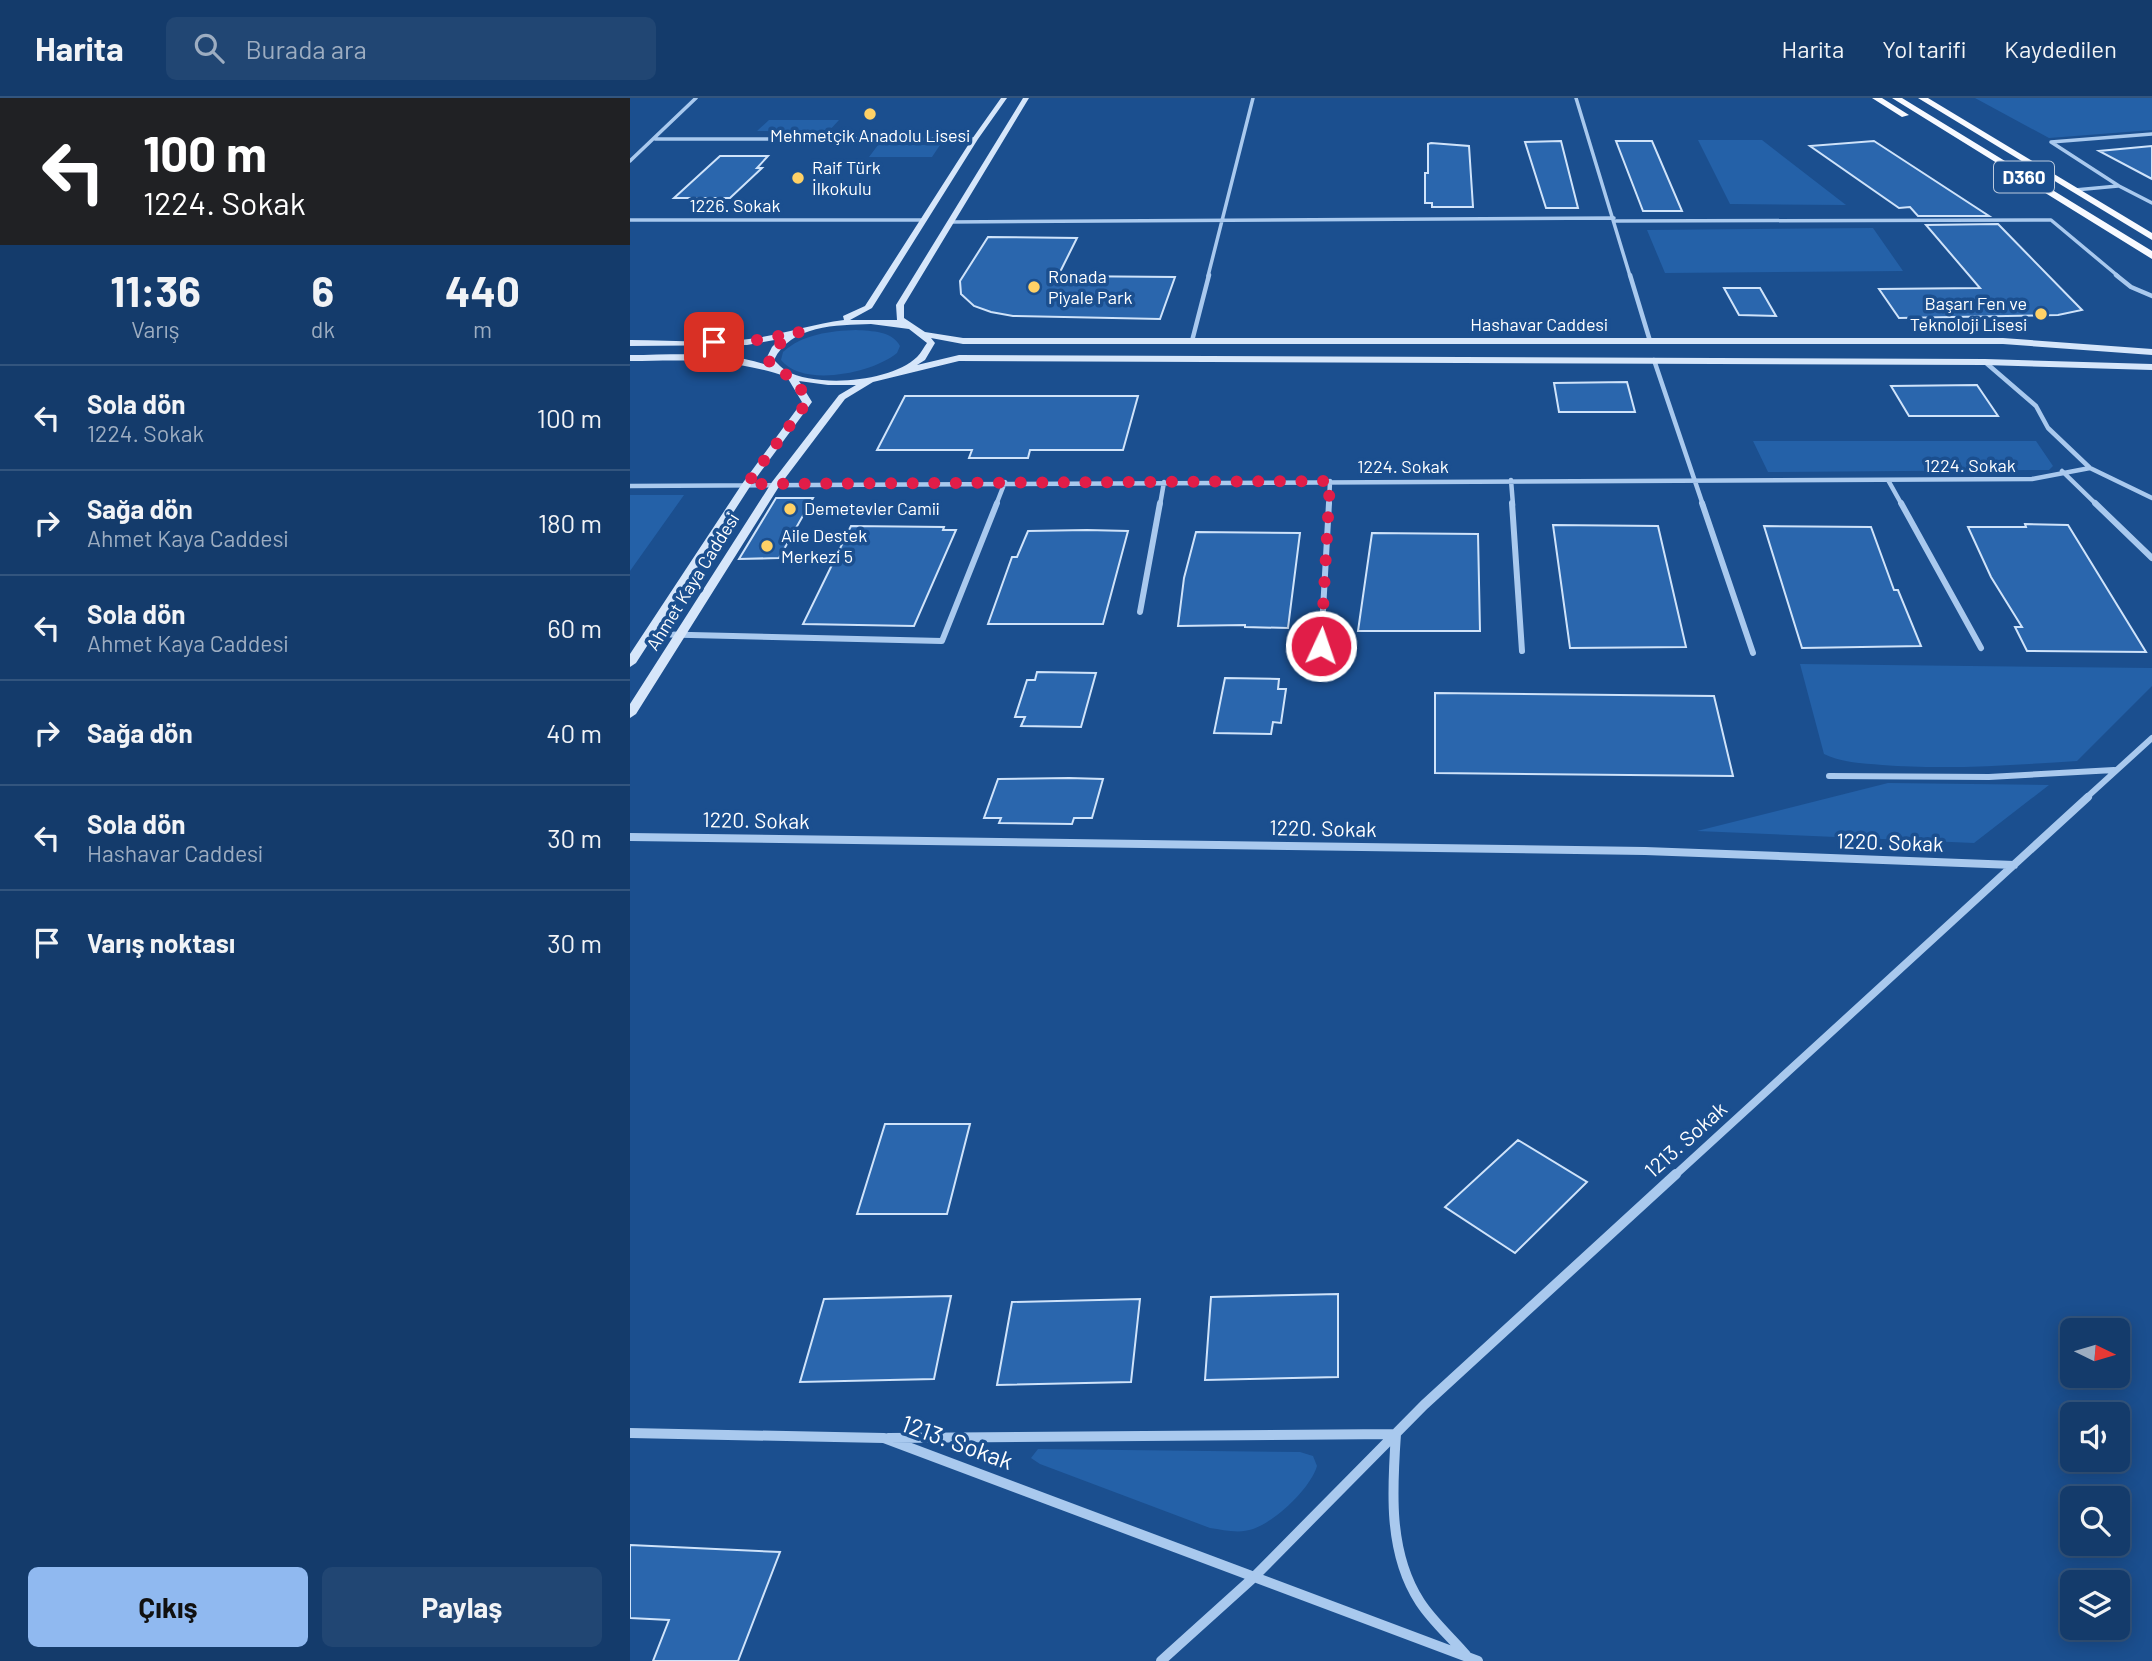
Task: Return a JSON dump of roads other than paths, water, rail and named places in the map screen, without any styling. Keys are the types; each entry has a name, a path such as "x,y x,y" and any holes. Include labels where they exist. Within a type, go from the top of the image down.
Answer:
{"highway":[{"path":"1876,98 1943,137 1988,156"},
{"name":"D360","path":"1896,98 2152,256"},
{"name":"D360","path":"1922,98 2152,237"},
{"path":"1942,98 1995,132 2025,159"}],"main road":[{"path":"630,342 747,342 821,326 868,308 1004,98"},
{"path":"913,327 900,319 900,305 1026,98"},
{"path":"821,326 871,321 913,327"},
{"name":"Hashavar Caddesi","path":"913,327 926,334 962,341 2003,341 2152,352"},
{"path":"775,370 769,361 771,351 799,332"},
{"path":"897,372 917,363 929,352 931,342 926,334"},
{"path":"630,358 733,358 754,361 791,378 814,382 871,379 959,358 1986,362 2152,367"},
{"name":"Ahmet Kaya Caddesi","path":"630,663 747,484 807,402 801,389 791,378"},
{"name":"Ahmet Kaya Caddesi","path":"630,714 776,484 842,397 871,379"}],"street":[{"path":"630,161 696,98"},
{"path":"1192,341 1253,98"},
{"path":"1576,98 1650,341"},
{"path":"2152,134 2051,142 2119,186 2152,203"},
{"path":"655,139 975,139"},
{"path":"2075,190 2119,186"},
{"name":"1226. Sokak","path":"630,220 923,220"},
{"path":"950,222 2051,220 2131,287 2152,296"},
{"path":"1654,360 1753,653"},
{"path":"1986,362 2036,406 2048,428 2090,468 2152,498"},
{"name":"1224. Sokak","path":"630,486 1005,482 2032,480 2049,478 2062,471 2090,468"},
{"path":"2062,471 2152,558"},
{"path":"1511,480 1521,651"},
{"path":"1888,480 1981,648"},
{"path":"1321,646 1330,481"},
{"path":"649,634 942,640 1005,482"},
{"path":"1140,612 1164,482"},
{"name":"1213. Sokak","path":"1253,1578 1395,1434 2152,738"},
{"path":"1829,776 1989,777 2115,770"},
{"name":"1220. Sokak","path":"630,837 1645,851 2014,866"},
{"name":"1213. Sokak","path":"630,1433 884,1438 1473,1659"},
{"path":"884,1438 1395,1434 1392,1488 1398,1555 1418,1599 1473,1659"},
{"path":"1161,1661 1253,1578"}],"place":[{"name":"Mehmetçik Anadolu Lisesi","path":"870,114"},
{"name":"Raif Türk İlkokulu","path":"798,178"},
{"name":"Ronada Piyale Park","path":"1034,287"},
{"name":"Başarı Fen ve Teknoloji Lisesi","path":"2041,314"},
{"name":"Demetevler Camii","path":"790,509"},
{"name":"Aile Destek Merkezi 5","path":"767,546"}]}
